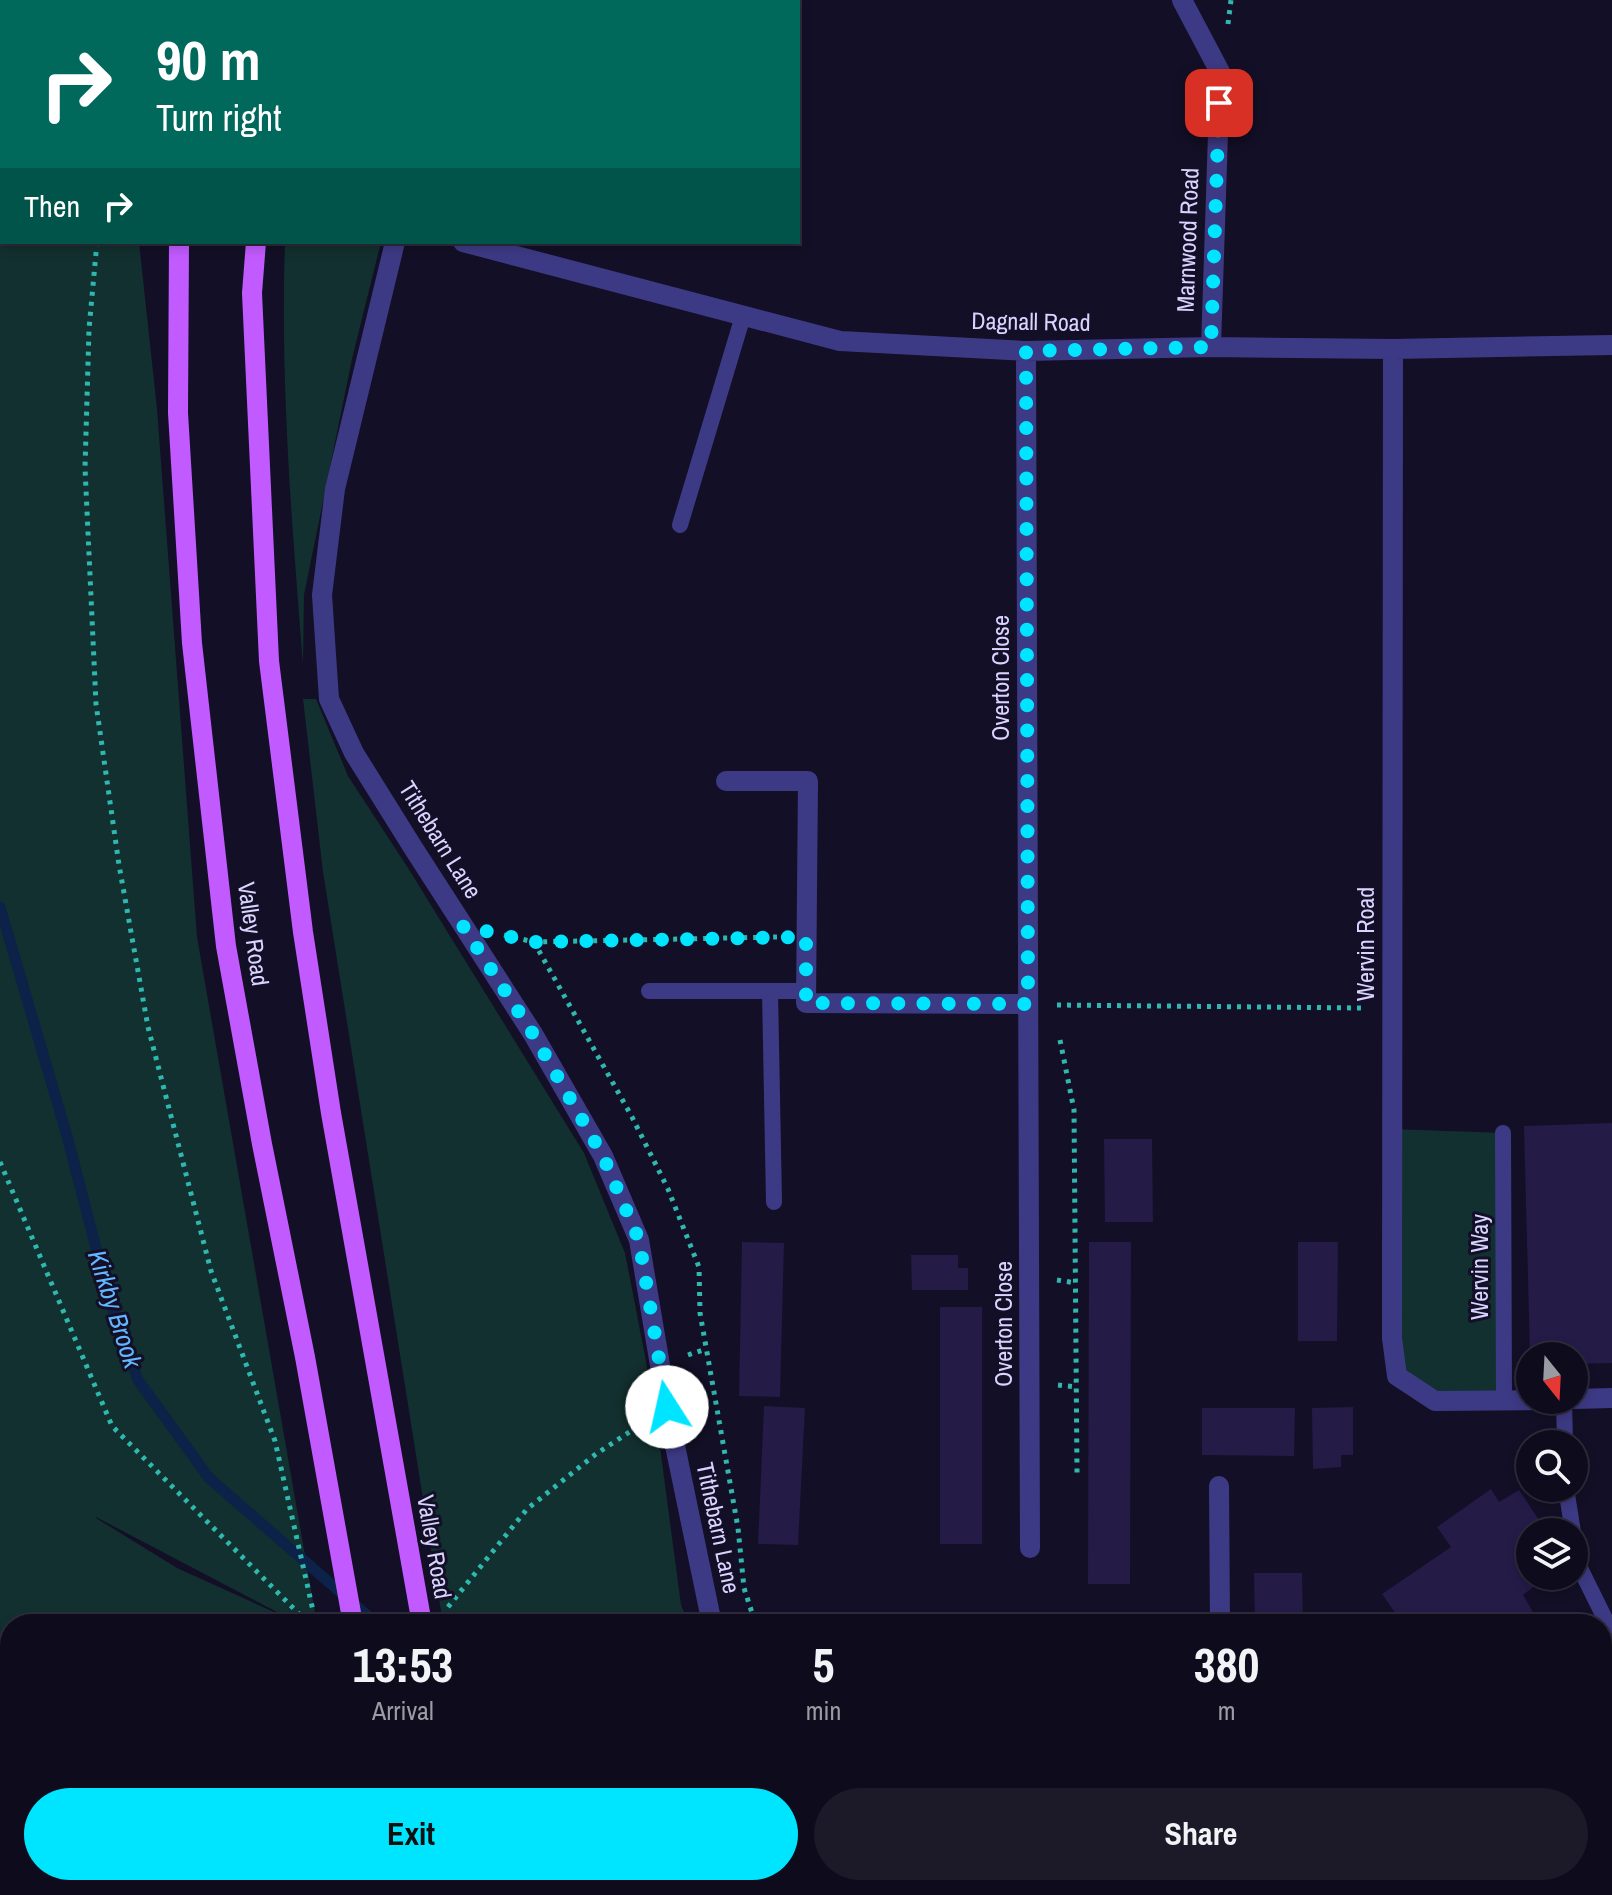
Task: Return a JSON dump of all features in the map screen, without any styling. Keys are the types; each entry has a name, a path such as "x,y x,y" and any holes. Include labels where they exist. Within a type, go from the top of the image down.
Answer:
{"main road":[{"name":"Valley Road","path":"179,244 178,413 192,643 226,946 351,1614"},
{"name":"Valley Road","path":"256,244 252,293 269,661 303,932 347,1203 420,1614"}],"street":[{"name":"Marnwood Road","path":"1182,0 1220,72 1211,347"},
{"name":"Tithebarn Lane","path":"395,244 335,489 322,595 329,699 354,753 533,1034 603,1156 639,1240 667,1407 710,1614"},
{"name":"Dagnall Road","path":"471,244 840,341 1026,351 1612,345"},
{"name":"Wervin Road","path":"1393,349 1392,1338 1397,1376 1435,1401 1516,1402"},
{"name":"Overton Close","path":"1026,351 1030,1548"},
{"path":"726,781 808,781 806,1003 1028,1004"},
{"path":"1588,1399 1612,1398"},
{"path":"1219,1486 1220,1614"}],"lane":[{"path":"680,525 743,316"},
{"path":"649,991 806,991"},
{"path":"770,991 774,1202"},
{"name":"Wervin Way","path":"1503,1133 1504,1402"},
{"path":"1588,1584 1603,1614"}],"path":[{"path":"97,244 89,329 85,468 96,704 119,865 148,1027 211,1271 275,1441 314,1614"},
{"path":"463,926 534,942 806,937"},
{"path":"1028,1004 1392,1008"},
{"path":"1059,1035 1074,1110 1077,1473"},
{"path":"0,1162 112,1426 299,1614"},
{"path":"439,1614 443,1613 527,1509 596,1454 667,1407"}],"green space":[{"path":"0,244 139,244 157,409 197,937 315,1614 281,1614 96,1517 177,1568 278,1614 0,1614"},
{"path":"285,244 381,244 352,359 304,595 303,665 291,507"},
{"path":"303,699 316,699 348,776 584,1153 625,1253 645,1356 685,1614 441,1614 323,872"},
{"path":"1392,1129 1503,1133 1504,1402 1435,1401 1397,1376"}],"building":[{"path":"1612,1123 1612,1363 1588,1364 1588,1342 1530,1342 1524,1126"},
{"path":"1104,1139 1152,1139 1153,1222 1105,1222"},
{"path":"742,1242 784,1243 780,1397 739,1396"},
{"path":"1089,1242 1131,1242 1130,1584 1088,1584"},
{"path":"1298,1242 1338,1242 1337,1341 1298,1341"},
{"path":"911,1255 958,1255 958,1268 968,1268 968,1290 912,1290"},
{"path":"940,1307 982,1307 982,1544 940,1544"},
{"path":"764,1406 805,1408 798,1545 758,1544"},
{"path":"1353,1407 1353,1455 1341,1455 1341,1467 1313,1469 1312,1408"},
{"path":"1202,1408 1295,1408 1294,1456 1202,1455"},
{"path":"1491,1489 1499,1502 1516,1492 1516,1502 1527,1502 1538,1518 1516,1518 1516,1590 1529,1590 1523,1595 1534,1614 1396,1614 1382,1594 1451,1547 1437,1527"},
{"path":"1254,1573 1302,1573 1303,1614 1255,1614"}],"waterway":[{"name":"Kirkby Brook","path":"0,907 67,1136 110,1302 138,1380 209,1478 365,1614"}],"route":[{"path":"667,1407 639,1240 603,1156 533,1034 463,926 534,942 806,937 806,1003 1028,1004 1026,351 1211,347 1219,103"}]}
